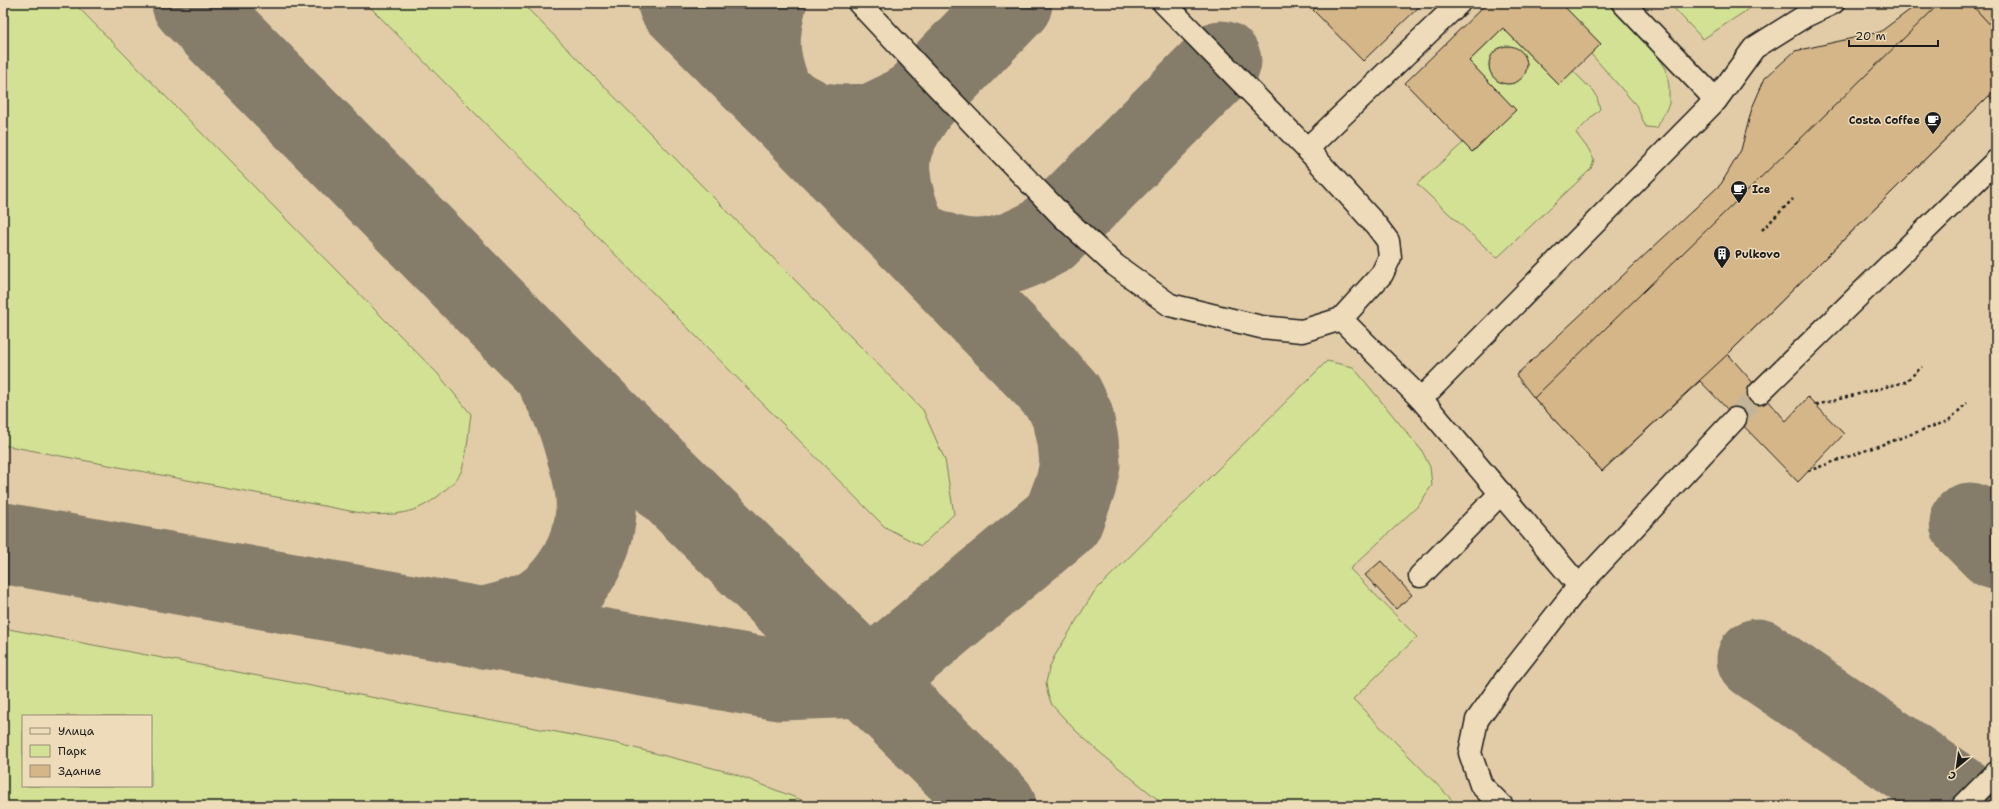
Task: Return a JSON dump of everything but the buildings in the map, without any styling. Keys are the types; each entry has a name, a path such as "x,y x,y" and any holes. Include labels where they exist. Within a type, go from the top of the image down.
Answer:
{"lane":[{"path":"859,3 1064,218 1115,265 1170,305 1218,318 1261,327 1302,331 1341,319 1382,274 1390,257 1388,241 1376,225 1308,149 1164,3"},
{"path":"1308,149 1459,3"},
{"path":"1623,3 1716,100"},
{"path":"1421,399 1716,100 1754,48 1805,16 1833,3"},
{"path":"1760,393 1996,161"},
{"path":"1341,319 1421,399 1579,586"},
{"path":"1502,806 1481,785 1470,753 1478,720 1506,679 1579,586 1735,419"},
{"path":"1420,576 1501,493"},
{"path":"1963,806 1996,774"}],"path":[{"path":"1762,230 1793,199"},
{"path":"1816,405 1905,382 1922,367"},
{"path":"1808,471 1948,421 1967,404"}],"shaded area":[{"path":"3,3 1996,3 1996,806 3,806"}],"green space":[{"path":"3,3 74,3 438,374 471,414 464,462 461,472 450,486 436,498 418,508 399,513 366,514 3,445"},
{"path":"366,3 522,3 923,410 945,460 954,514 921,546 885,527"},
{"path":"1561,3 1607,3 1657,55 1666,69 1669,86 1669,104 1657,128 1646,127 1636,105 1591,54"},
{"path":"1669,3 1758,3 1703,39"},
{"path":"1503,28 1559,85 1573,71 1596,94 1600,109 1576,133 1589,150 1594,160 1591,169 1497,258 1417,184 1463,143 1473,152 1515,110 1469,61"},
{"path":"1327,361 1353,367 1422,451 1430,467 1432,485 1419,505 1350,569 1417,637 1353,699 1458,806 1166,806 1098,751 1074,729 1052,705 1048,695 1046,683 1049,669 1054,657 1094,592"},
{"path":"3,628 615,743 732,773 817,806 3,806"}],"taxiway":[{"path":"192,3 546,363 996,806"},
{"path":"3,543 780,680 865,677 890,664 1063,519 1076,484 1080,464 1078,441 1073,417 1064,398 1046,378 910,237 678,3"},
{"path":"766,3 760,42 762,64 775,101 814,122 839,125 873,124 900,111 919,99 1012,3"},
{"path":"919,99 898,132 891,151 890,172 893,194 899,215 910,237 918,243 950,255 965,258 992,258 1020,250 1047,236 1221,61"},
{"path":"482,628 513,620 542,607 553,598 572,577 580,566 591,540 596,512 594,479 578,423 572,407 560,385"},
{"path":"1970,523 1996,549"},
{"path":"1757,659 1973,806"}],"tunnel":[{"path":"1735,419 1759,393"}],"place":[{"name":"Costa Coffee","path":"1933,135"},
{"name":"Ice","path":"1739,204"},
{"name":"Pulkovo","path":"1722,269"}]}
